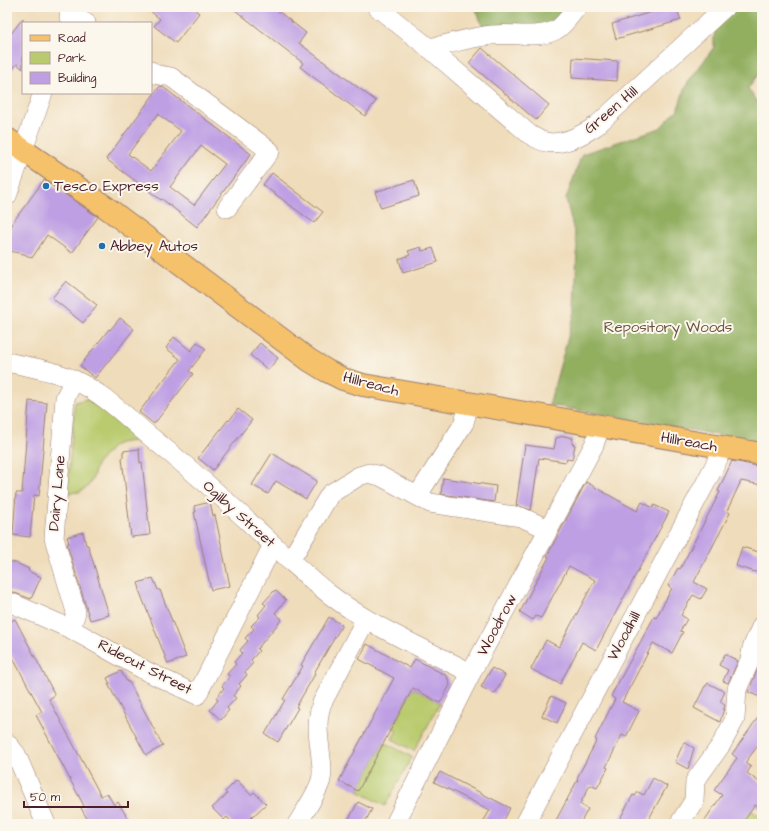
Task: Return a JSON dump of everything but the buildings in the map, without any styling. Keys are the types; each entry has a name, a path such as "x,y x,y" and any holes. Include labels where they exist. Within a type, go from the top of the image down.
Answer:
{"main road":[{"name":"Hillreach","path":"15,144 107,208 309,360 343,379 363,385 468,404 762,454"}],"street":[{"name":"Green Hill","path":"377,7 429,48 529,134 546,142 563,141 581,135 596,126 725,7"},
{"path":"429,48 492,35 538,35 556,30 570,17 577,7"},
{"path":"152,72 154,74 171,77 270,151 227,208"},
{"path":"7,196 15,144 43,94"},
{"name":"Ogilby Street","path":"7,362 74,380 92,390 122,412 210,487 290,561 348,608 366,619 472,673"},
{"name":"Dairy Lane","path":"71,629 76,612 54,538 65,398 74,380"},
{"path":"418,495 464,423 468,404"},
{"name":"Woodrow","path":"395,824 472,673 594,445 600,427"},
{"name":"Woodhill","path":"525,824 718,459 720,447"},
{"path":"290,561 330,494 358,476 369,473 380,476 430,502 521,517 548,529"},
{"name":"Rideout Street","path":"7,601 71,629 146,671 197,695 273,545"},
{"path":"297,824 318,789 321,780 322,771 317,725 318,714 322,703 366,619"},
{"path":"679,824 694,801 695,780 721,745 735,719 737,689 750,660 752,648 762,625"},
{"path":"7,743 16,754 46,824"}],"green space":[{"path":"475,7 562,7 556,30 483,27"},
{"name":"Repository Woods","path":"725,7 762,7 762,69 748,88 758,104 762,107 762,443 549,405 575,312 577,244 566,199 582,154 660,128 678,109 685,87 714,47 717,15"},
{"path":"87,399 139,440 119,443 112,447 97,464 89,485 80,492 67,493 75,402"},
{"path":"413,688 440,703 414,751 392,739 397,730 392,727"},
{"path":"384,742 412,757 385,806 358,791"},
{"path":"739,802 762,818 762,824 751,824 733,811"}],"place":[{"name":"Tesco Express","path":"46,186"},
{"name":"Abbey Autos","path":"102,246"}]}
